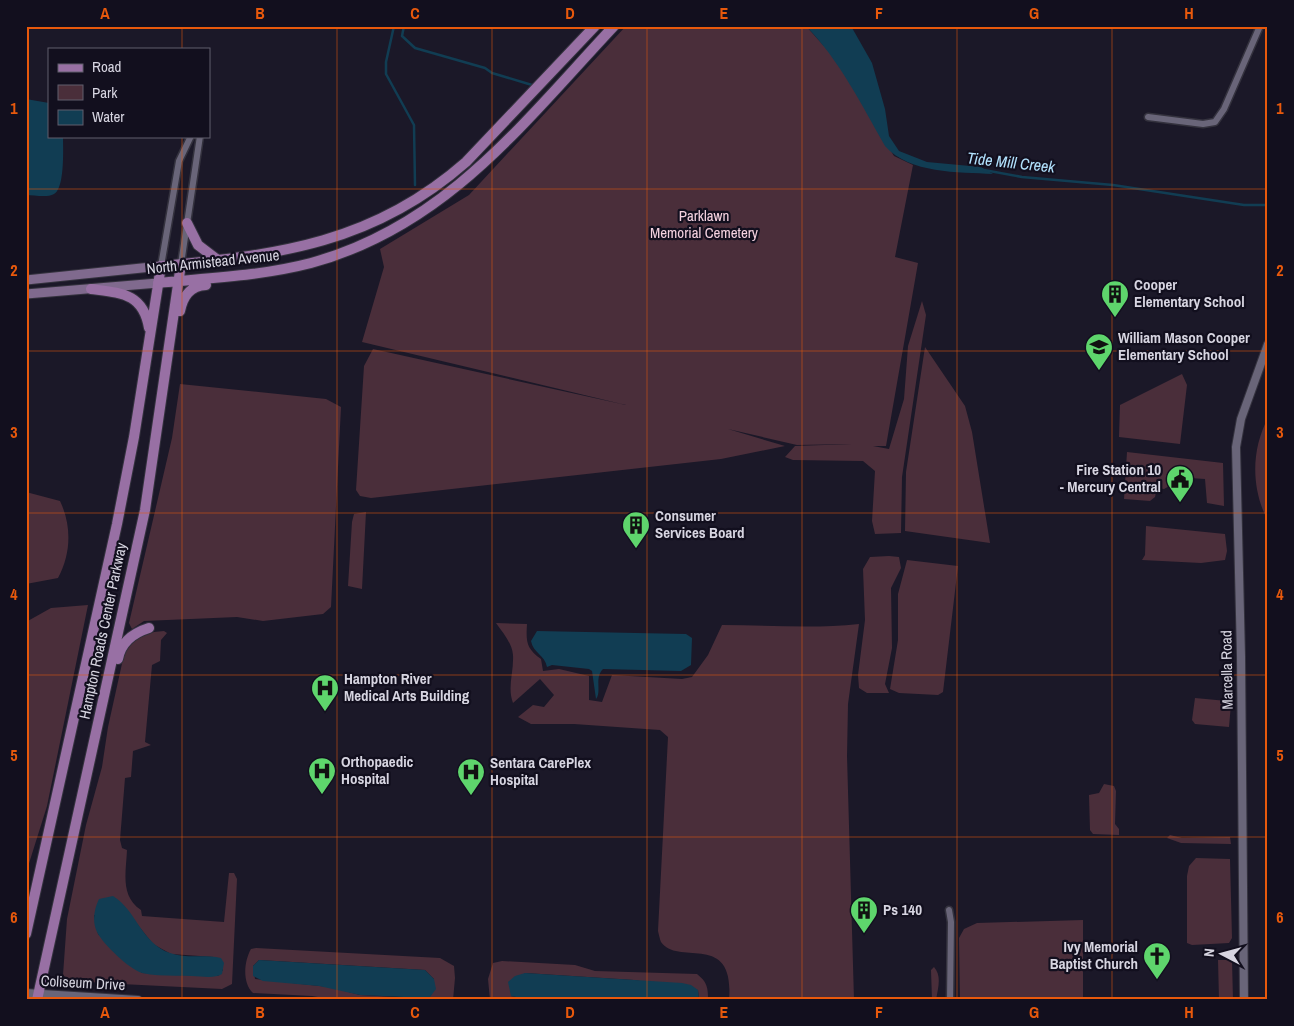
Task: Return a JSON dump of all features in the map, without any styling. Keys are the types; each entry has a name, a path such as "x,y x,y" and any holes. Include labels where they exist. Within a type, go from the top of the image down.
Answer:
{"main road":[{"name":"North Armistead Avenue","path":"26,280 275,254 328,239 402,208 444,181 487,141 595,26"},
{"name":"North Armistead Avenue","path":"26,294 232,277 274,271 314,262 365,244 416,218 455,190 499,149 614,26"},
{"path":"187,223 198,245 219,261"},
{"name":"Hampton Roads Center Parkway","path":"37,997 145,510 181,264"},
{"name":"Hampton Roads Center Parkway","path":"26,934 118,524 161,266"},
{"path":"159,417 172,373 184,299 196,286 232,277"},
{"path":"91,289 127,295 137,302 147,318 150,336"},
{"path":"85,780 98,748 119,654 132,636 149,628"}],"street":[{"path":"1148,117 1203,124 1216,122 1224,109 1260,26"},
{"path":"161,266 179,161 190,138"},
{"path":"181,264 200,138"},
{"name":"Marcella Road","path":"1244,1000 1241,656 1236,447 1241,419 1268,344"},
{"path":"949,910 951,922 950,1000"},
{"name":"Coliseum Drive","path":"26,993 37,997 138,1000"}],"green space":[{"name":"Parklawn Memorial Cemetery","path":"626,26 806,26 832,55 844,72 894,156 913,165 895,257 918,263 886,446 873,446 889,449 904,399 908,346 922,301 926,315 902,477 901,533 875,534 872,521 875,471 863,461 793,460 785,457 795,446 852,444 797,445 728,429 785,446 721,459 371,498 360,496 356,490 364,366 373,349 626,405 362,342 384,267 380,249 469,195"},
{"path":"925,347 965,406 972,432 990,543 905,531 906,472"},
{"path":"1182,374 1187,385 1180,444 1119,437 1120,405"},
{"path":"180,384 326,399 341,407 331,607 323,614 263,621 237,617 144,621 132,629 129,623 172,438"},
{"path":"1268,418 1268,521 1258,496 1255,469 1258,443"},
{"path":"1127,452 1223,463 1224,506 1207,503 1205,479 1174,477 1173,484 1164,489 1157,488 1155,497 1150,501 1124,499"},
{"path":"26,492 60,501 67,520 68,550 58,578 26,584"},
{"path":"366,512 362,589 348,586 352,522 354,514"},
{"path":"1146,526 1225,534 1227,551 1225,560 1201,563 1142,560 1145,555"},
{"path":"870,557 899,557 901,568 891,588 892,648 885,684 889,693 867,693 859,688 858,675 865,620 863,569"},
{"path":"907,560 958,566 943,692 938,695 899,693 890,689 898,640 898,594"},
{"path":"88,605 47,806 26,873 26,622 51,608"},
{"path":"496,623 527,624 528,644 532,651 541,659 543,671 559,669 589,676 589,700 602,702 612,675 682,679 692,677 708,655 722,625 808,627 859,624 848,704 847,756 854,1000 729,1000 728,978 723,965 715,957 669,949 661,942 658,931 668,737 660,730 574,724 531,724 518,717 533,705 544,707 554,695 540,679 513,703 511,685 513,655 507,638"},
{"path":"164,631 167,633 161,640 160,661 152,665 145,742 151,745 133,751 131,777 125,778 120,840 122,848 127,850 125,875 127,891 134,904 141,910 142,916 224,922 229,873 234,873 237,879 232,984 222,989 101,983 69,980 63,975 67,919 86,825 102,767 108,727 125,650 138,638 154,632","holes":["94,915 137,924 153,944 171,954 214,957 223,970 218,976 142,973 98,934"]},
{"path":"1195,698 1227,701 1231,704 1229,727 1195,724 1192,720"},
{"path":"1104,784 1114,786 1116,791 1115,824 1119,829 1119,835 1093,834 1090,830 1089,795 1099,793"},
{"path":"1170,835 1182,838 1230,837 1231,844 1181,843 1167,838"},
{"path":"1196,858 1230,859 1232,938 1229,943 1192,945 1187,943 1187,876 1189,866"},
{"path":"1083,920 1083,1000 960,1000 959,938 964,929 977,923"},
{"path":"251,949 440,958 454,966 453,1000 335,1000 312,996 253,993 247,984 245,972","holes":["259,960 425,970 434,979 413,998 360,995 329,987 255,979 253,966"]},
{"path":"1218,960 1232,960 1233,1000 1219,1000"},
{"path":"502,961 575,965 595,971 697,974 706,985 708,1000 699,1000 698,990 634,980 525,973 511,996 531,1000 490,1000 488,979 493,963"},
{"path":"934,967 938,974 939,982 936,1000 932,1000 931,970"}],"water":[{"path":"806,26 851,26 872,63 885,109 889,136 899,151 927,162 981,167 993,174 935,170 921,167 895,155 885,146 840,68"},
{"path":"26,99 48,103 48,138 63,138 63,158 60,184 54,194 44,196 26,195"},
{"path":"537,631 686,634 692,638 691,665 681,671 603,669 598,680 598,696 596,699 592,671 589,669 552,665 547,667 532,645 531,641"},
{"path":"113,896 128,910 152,942 160,948 176,955 221,958 224,963 222,974 211,977 154,975 142,973 130,967 105,943 94,924 94,916 99,899"},
{"path":"259,960 425,970 434,979 436,989 430,997 425,998 360,995 319,986 263,981 253,976 253,966"},
{"path":"525,973 682,983 691,985 698,990 699,999 531,1000 511,996 508,982 515,976"}],"waterway":[{"path":"394,26 386,62 386,74 414,125 415,185"},
{"path":"404,26 402,36 415,48 485,68 492,73 532,85"},
{"name":"Tide Mill Creek","path":"984,170 1022,177 1113,185 1244,205 1268,205"}],"place":[{"name":"Cooper Elementary School","path":"1115,318"},
{"name":"William Mason Cooper Elementary School","path":"1099,371"},
{"name":"Fire Station 10 - Mercury Central","path":"1180,503"},
{"name":"Consumer Services Board","path":"636,549"},
{"name":"Hampton River Medical Arts Building","path":"325,712"},
{"name":"Orthopaedic Hospital","path":"322,795"},
{"name":"Sentara CarePlex Hospital","path":"471,796"},
{"name":"Ps 140","path":"864,934"},
{"name":"Ivy Memorial Baptist Church","path":"1157,980"}]}
